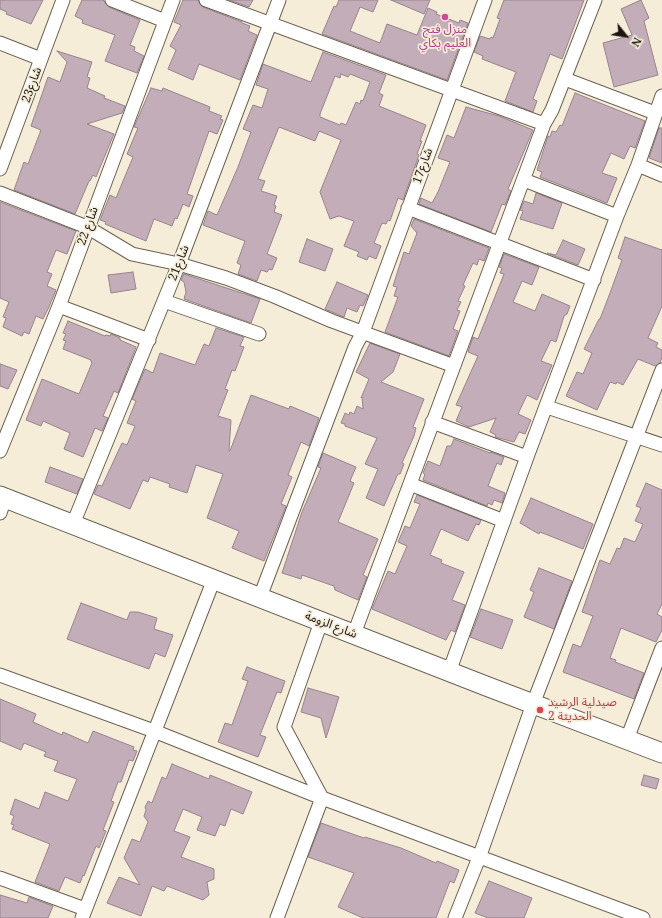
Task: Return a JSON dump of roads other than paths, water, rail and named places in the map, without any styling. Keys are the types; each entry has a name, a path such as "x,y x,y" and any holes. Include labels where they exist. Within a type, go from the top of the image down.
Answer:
{"street":[{"name":"شارع23","path":"0,169 63,0"},
{"path":"112,0 165,21"},
{"name":"شارع 22","path":"0,451 59,306 87,227 173,0"},
{"path":"206,0 270,25 544,124"},
{"name":"شارع21","path":"72,524 149,340 279,0"},
{"name":"شارع17","path":"260,597 362,332 451,90 470,46 485,0"},
{"path":"354,634 544,124 564,79 595,0"},
{"path":"0,43 41,59"},
{"path":"564,79 655,113"},
{"path":"449,672 527,457 547,408 617,216 638,165 662,96"},
{"path":"638,165 662,175"},
{"path":"524,180 617,216"},
{"path":"0,193 87,227 132,254 179,264 226,278 362,332 454,366"},
{"path":"408,208 500,245 594,280"},
{"path":"164,301 259,334"},
{"path":"59,306 149,340"},
{"path":"455,918 480,855 533,704 662,370"},
{"path":"547,408 662,445"},
{"path":"432,422 527,457"},
{"path":"410,484 504,521"},
{"name":"شارع الزومة","path":"2,502 72,524 449,672 662,753"},
{"path":"0,878 83,914 214,579"},
{"path":"277,918 322,798 284,726 321,622"},
{"path":"627,739 662,648"},
{"path":"0,675 154,731 322,798 480,855 643,918"}],"place":[{"name":"منزل فتح العليم بكاي","path":"445,17"},
{"name":"صيدلية الرشيد الحديثة 2","path":"540,710"}]}
